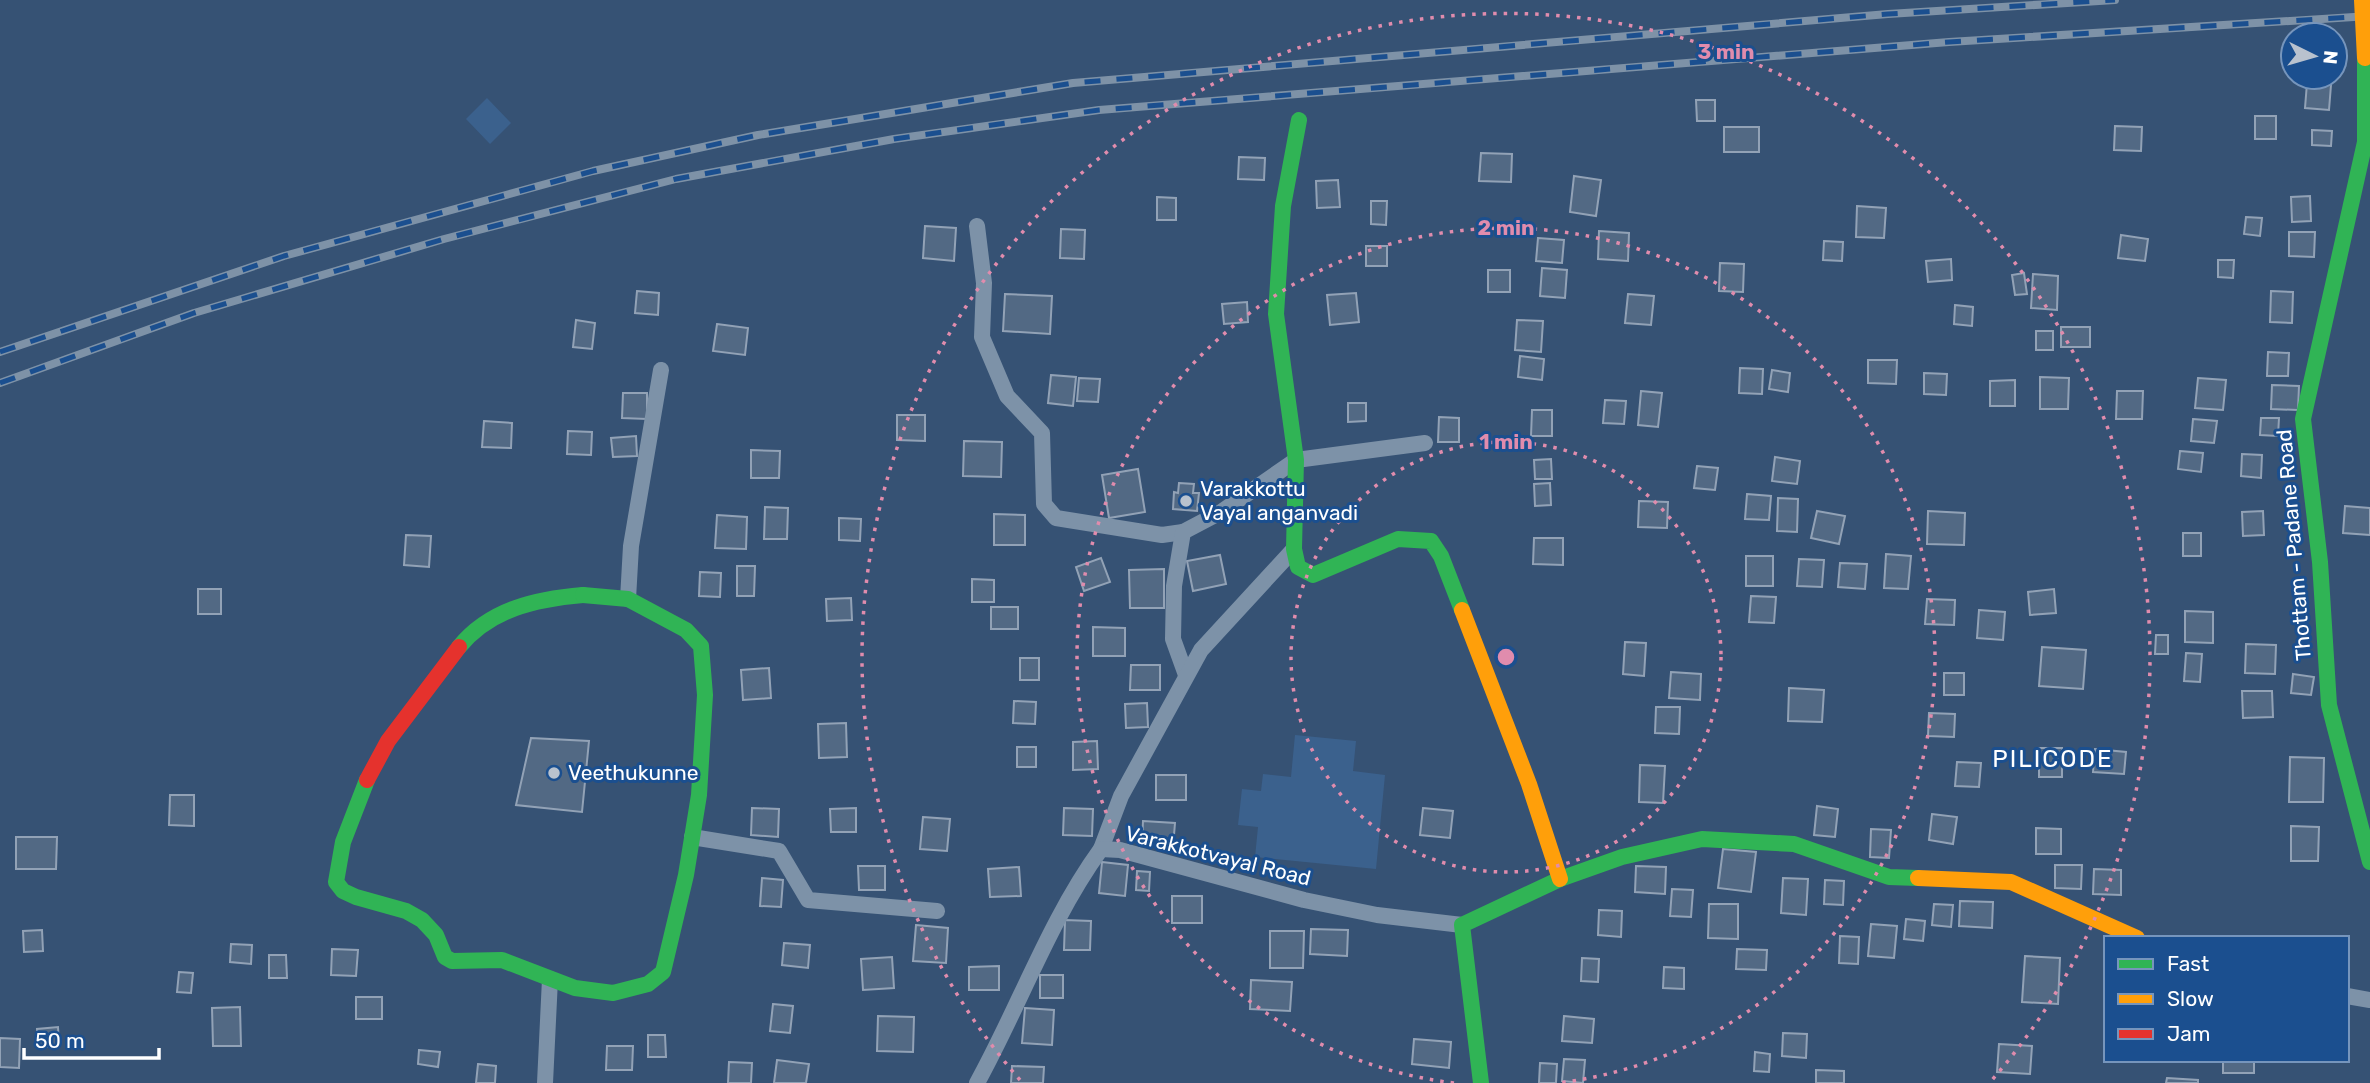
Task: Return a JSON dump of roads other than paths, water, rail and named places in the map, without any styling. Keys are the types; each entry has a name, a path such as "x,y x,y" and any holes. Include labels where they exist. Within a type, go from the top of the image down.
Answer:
{"street":[{"name":"Thottam - Padane Road","path":"2362,0 2365,142 2303,418 2320,562 2329,705 2370,862"},
{"path":"1299,120 1283,206 1276,314 1296,460 1294,550 1298,567 1313,575 1398,539 1431,541 1441,556 1529,784 1560,879"},
{"path":"977,226 984,284 982,337 1007,396 1042,433 1044,505 1056,518 1162,535 1183,532 1220,512 1296,460 1425,443"},
{"path":"628,599 631,546 661,370"},
{"path":"1183,532 1174,586 1172,639 1186,675"},
{"path":"1101,849 1121,796 1201,650 1294,550"},
{"path":"583,595 628,599 686,630 701,646 705,695 699,795 692,837 663,972 652,984 635,993 578,989 501,959 455,964 444,957 440,938 424,920 385,902 364,901 347,893 337,885 334,873 356,804 376,760 469,636 501,613 540,598 583,595"},
{"path":"692,837 779,851 808,901 937,911"},
{"path":"1481,1083 1462,925 1560,879 1622,857 1702,839 1794,844 1889,877 2011,882 2132,936"},
{"name":"Varakkotvayal Road","path":"977,1083 1009,1024 1076,882 1101,849 1120,850 1304,901 1377,915 1462,925"},
{"path":"545,1083 550,979"},
{"path":"2349,996 2370,1000"}],"water":[{"path":"487,98 511,123 490,144 466,119"},
{"path":"1295,735 1356,741 1353,771 1385,775 1376,869 1255,857 1258,827 1238,825 1242,789 1261,791 1263,774 1291,777"}],"railway":[{"path":"0,352 284,256 593,171 758,135 1073,83 1888,14 2115,0"},
{"path":"0,383 194,313 444,239 676,179 894,139 1099,110 1949,42 2370,16"}],"place":[{"name":"Varakkottu Vayal anganvadi","path":"1186,501"},
{"name":"Veethukunne","path":"554,773"}],"district":[{"name":"PILICODE","path":"2053,759"}]}
